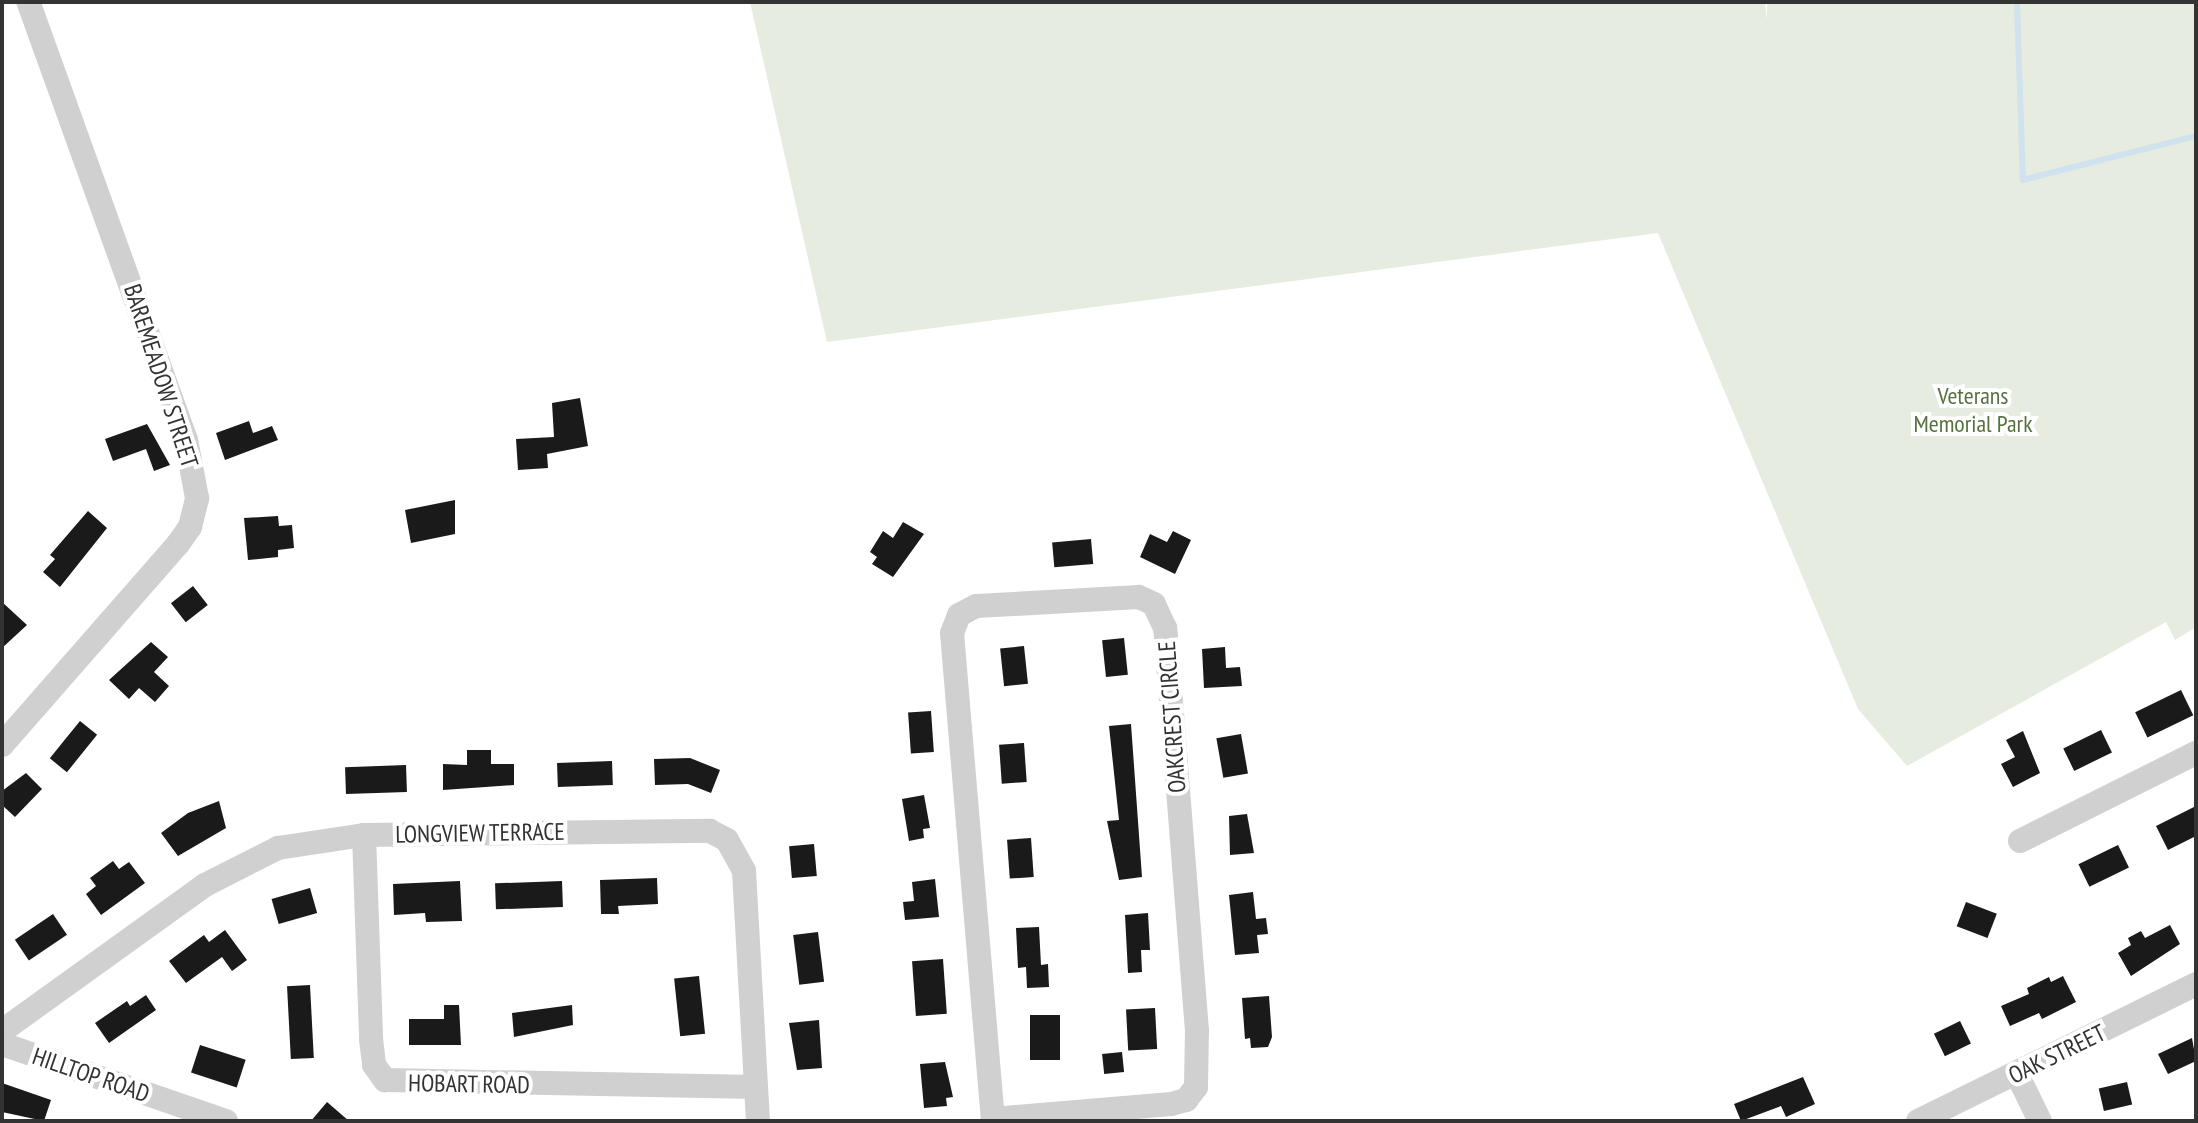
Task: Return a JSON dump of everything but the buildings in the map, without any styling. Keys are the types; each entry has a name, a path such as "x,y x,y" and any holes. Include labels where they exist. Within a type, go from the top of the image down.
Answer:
{"street":[{"name":"BAREMEADOW STREET","path":"2,745 178,544 190,527 197,498 186,440 28,2"},
{"name":"OAKCREST CIRCLE","path":"1139,597 1154,604 1165,628 1197,1031 1196,1087 1186,1100 1171,1104 993,1120 952,633 959,615 985,605 1139,597"},
{"path":"2020,841 2196,753"},
{"name":"LONGVIEW TERRACE","path":"2,1031 244,862 278,848 364,835 710,831 727,840 744,871 758,1121"},
{"name":"HOBART ROAD","path":"364,835 371,1039 377,1074 385,1080 756,1087"},
{"name":"OAK STREET","path":"1918,1121 2196,984"},
{"name":"HILLTOP ROAD","path":"2,1044 226,1121"},
{"path":"2017,1074 2040,1121"}],"green space":[{"name":"Veterans Memorial Park","path":"750,2 1765,2 1767,20 1767,2 2196,2 2196,627 2175,640 2166,622 1907,766 1858,709 1658,233 827,342"}],"waterway":[{"path":"2017,2 2023,180 2196,136"}]}
